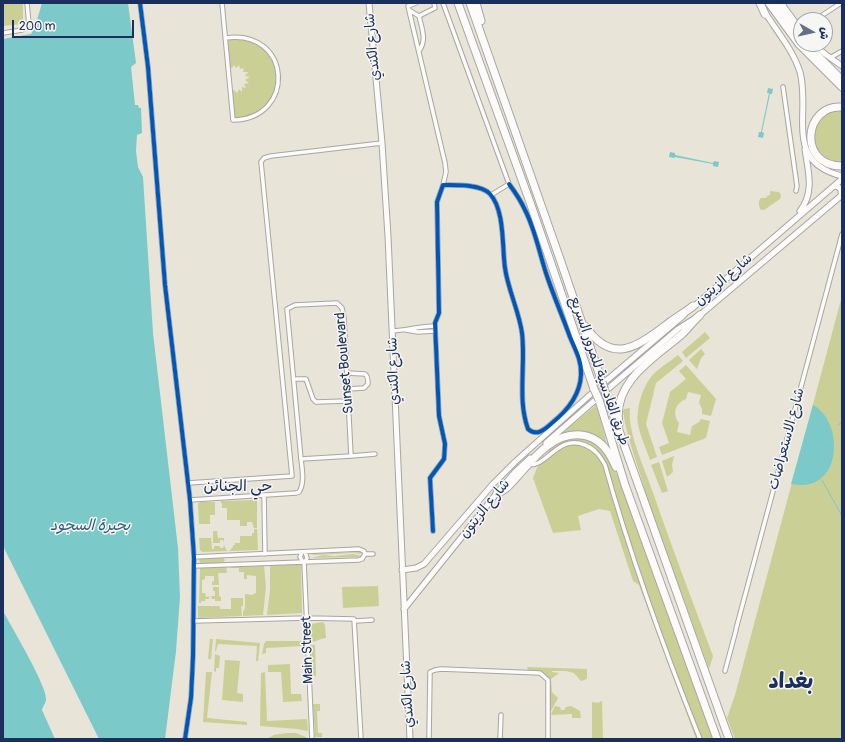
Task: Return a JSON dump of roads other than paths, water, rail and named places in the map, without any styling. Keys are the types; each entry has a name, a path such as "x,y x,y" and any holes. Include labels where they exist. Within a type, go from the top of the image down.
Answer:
{"highway":[{"name":"طريق القادسية للمرور السريع","path":"458,3 533,212 592,392 717,739"},
{"name":"طريق القادسية للمرور السريع","path":"470,3 729,739"},
{"path":"476,3 494,72"},
{"path":"759,3 766,14"},
{"path":"769,3 799,44 842,87"},
{"path":"780,3 793,25"},
{"path":"814,52 842,80"},
{"path":"842,107 832,107 824,111 819,116 813,127 811,141 816,155 821,160 826,164 833,166 842,166"},
{"path":"580,319 592,336 603,344 619,349 628,348 645,341 693,306"},
{"path":"622,438 619,420 619,405 621,396 627,385 639,370 682,334 697,317"},
{"path":"497,493 505,489 524,467 540,452 558,439 570,435 592,438 604,446 625,485"}],"main road":[{"name":"شارع الكندي","path":"369,3 382,143 393,331 410,739"},
{"path":"780,3 793,19"},
{"path":"766,14 792,55 800,74 802,90 802,122 810,189 802,208 794,219"},
{"path":"823,52 842,66"},
{"path":"804,144 811,158 822,168 842,176"},
{"name":"شارع الزيتون","path":"604,382 675,324 693,306 842,179"},
{"path":"834,186 838,186 841,189 841,195"},
{"name":"شارع الزيتون","path":"607,391 678,329 697,317 841,195"},
{"path":"687,312 684,320 687,321 697,317"},
{"name":"شارع الزيتون","path":"402,570 416,568 424,564 493,484 592,392"},
{"name":"شارع الزيتون","path":"524,467 596,401"},
{"path":"516,461 524,467"},
{"name":"شارع الزيتون","path":"404,609 497,493"}],"street":[{"path":"3,33 22,30 29,25 27,3"},
{"path":"140,3 148,67 165,285 190,500 194,557 190,698 185,739"},
{"path":"222,3 225,38 233,120 244,120 255,116 265,109 272,100 277,89 278,70 271,54 257,41 236,36 225,38"},
{"path":"404,3 419,16 424,39 424,45 419,52"},
{"path":"409,8 416,3"},
{"path":"419,16 435,8 434,3"},
{"path":"443,3 509,184 526,210 548,279 578,356 581,373 578,389 572,402 558,418 539,432 534,432 528,429 525,417 522,333 505,268 503,239 498,210 490,195 486,191 469,186 443,185"},
{"path":"827,12 840,3"},
{"path":"409,8 446,172 437,202 439,313 435,323 439,416 445,444 444,459 430,478 432,531"},
{"path":"830,58 842,52"},
{"path":"783,87 797,186 796,191"},
{"path":"188,483 292,476 262,160 271,156 382,143"},
{"path":"490,195 509,184"},
{"name":"شارع الاستعراضات","path":"725,671 842,234"},
{"name":"Sunset Boulevard","path":"190,500 299,492 302,485 301,459 287,309 294,305 336,303 342,308 351,456"},
{"path":"393,331 418,326 435,326"},
{"path":"403,330 418,332 435,331"},
{"path":"347,373 365,374 368,380 368,384 364,388 348,389"},
{"path":"294,379 306,379 313,399 316,402 348,401"},
{"path":"524,467 535,465 559,447 574,443 590,447 601,458 634,563 700,739"},
{"path":"301,459 375,454"},
{"path":"264,495 265,554 269,559 266,563"},
{"path":"194,557 359,549 364,551 365,554 373,554"},
{"path":"303,552 300,557 304,562"},
{"path":"303,552 307,558 304,562"},
{"path":"265,554 261,559 266,563"},
{"path":"194,566 360,560 365,554"},
{"path":"228,555 228,565"},
{"name":"Main Street","path":"304,562 312,739"},
{"path":"193,621 352,618 355,622 361,739"},
{"path":"355,622 372,620"},
{"path":"429,739 430,672 441,669 540,673 548,680 548,739"},
{"path":"500,739 501,716"}],"water":[{"name":"بحيرة السجود","path":"42,3 128,3 136,63 131,67 135,105 138,105 139,108 141,108 142,133 137,135 136,151 138,167 143,177 153,333 178,548 180,597 176,651 165,739 99,739 3,546 3,39 31,34 35,27"},
{"path":"768,88 773,89 772,94 770,94 762,132 764,133 763,138 758,137 759,132 761,132 769,93 767,93"},
{"path":"670,152 675,153 675,155 713,163 714,161 719,162 718,167 713,166 713,164 669,157"},
{"path":"813,405 823,414 830,426 834,440 834,455 829,468 821,479 808,484 791,484"},
{"path":"3,611 41,682 46,699 42,710 55,739 3,739"}],"waterway":[{"path":"838,425 842,422"},
{"path":"822,480 842,516"}],"district":[{"name":"حي الجنائن","path":"238,487"},
{"name":"بغداد","path":"791,682"}]}
